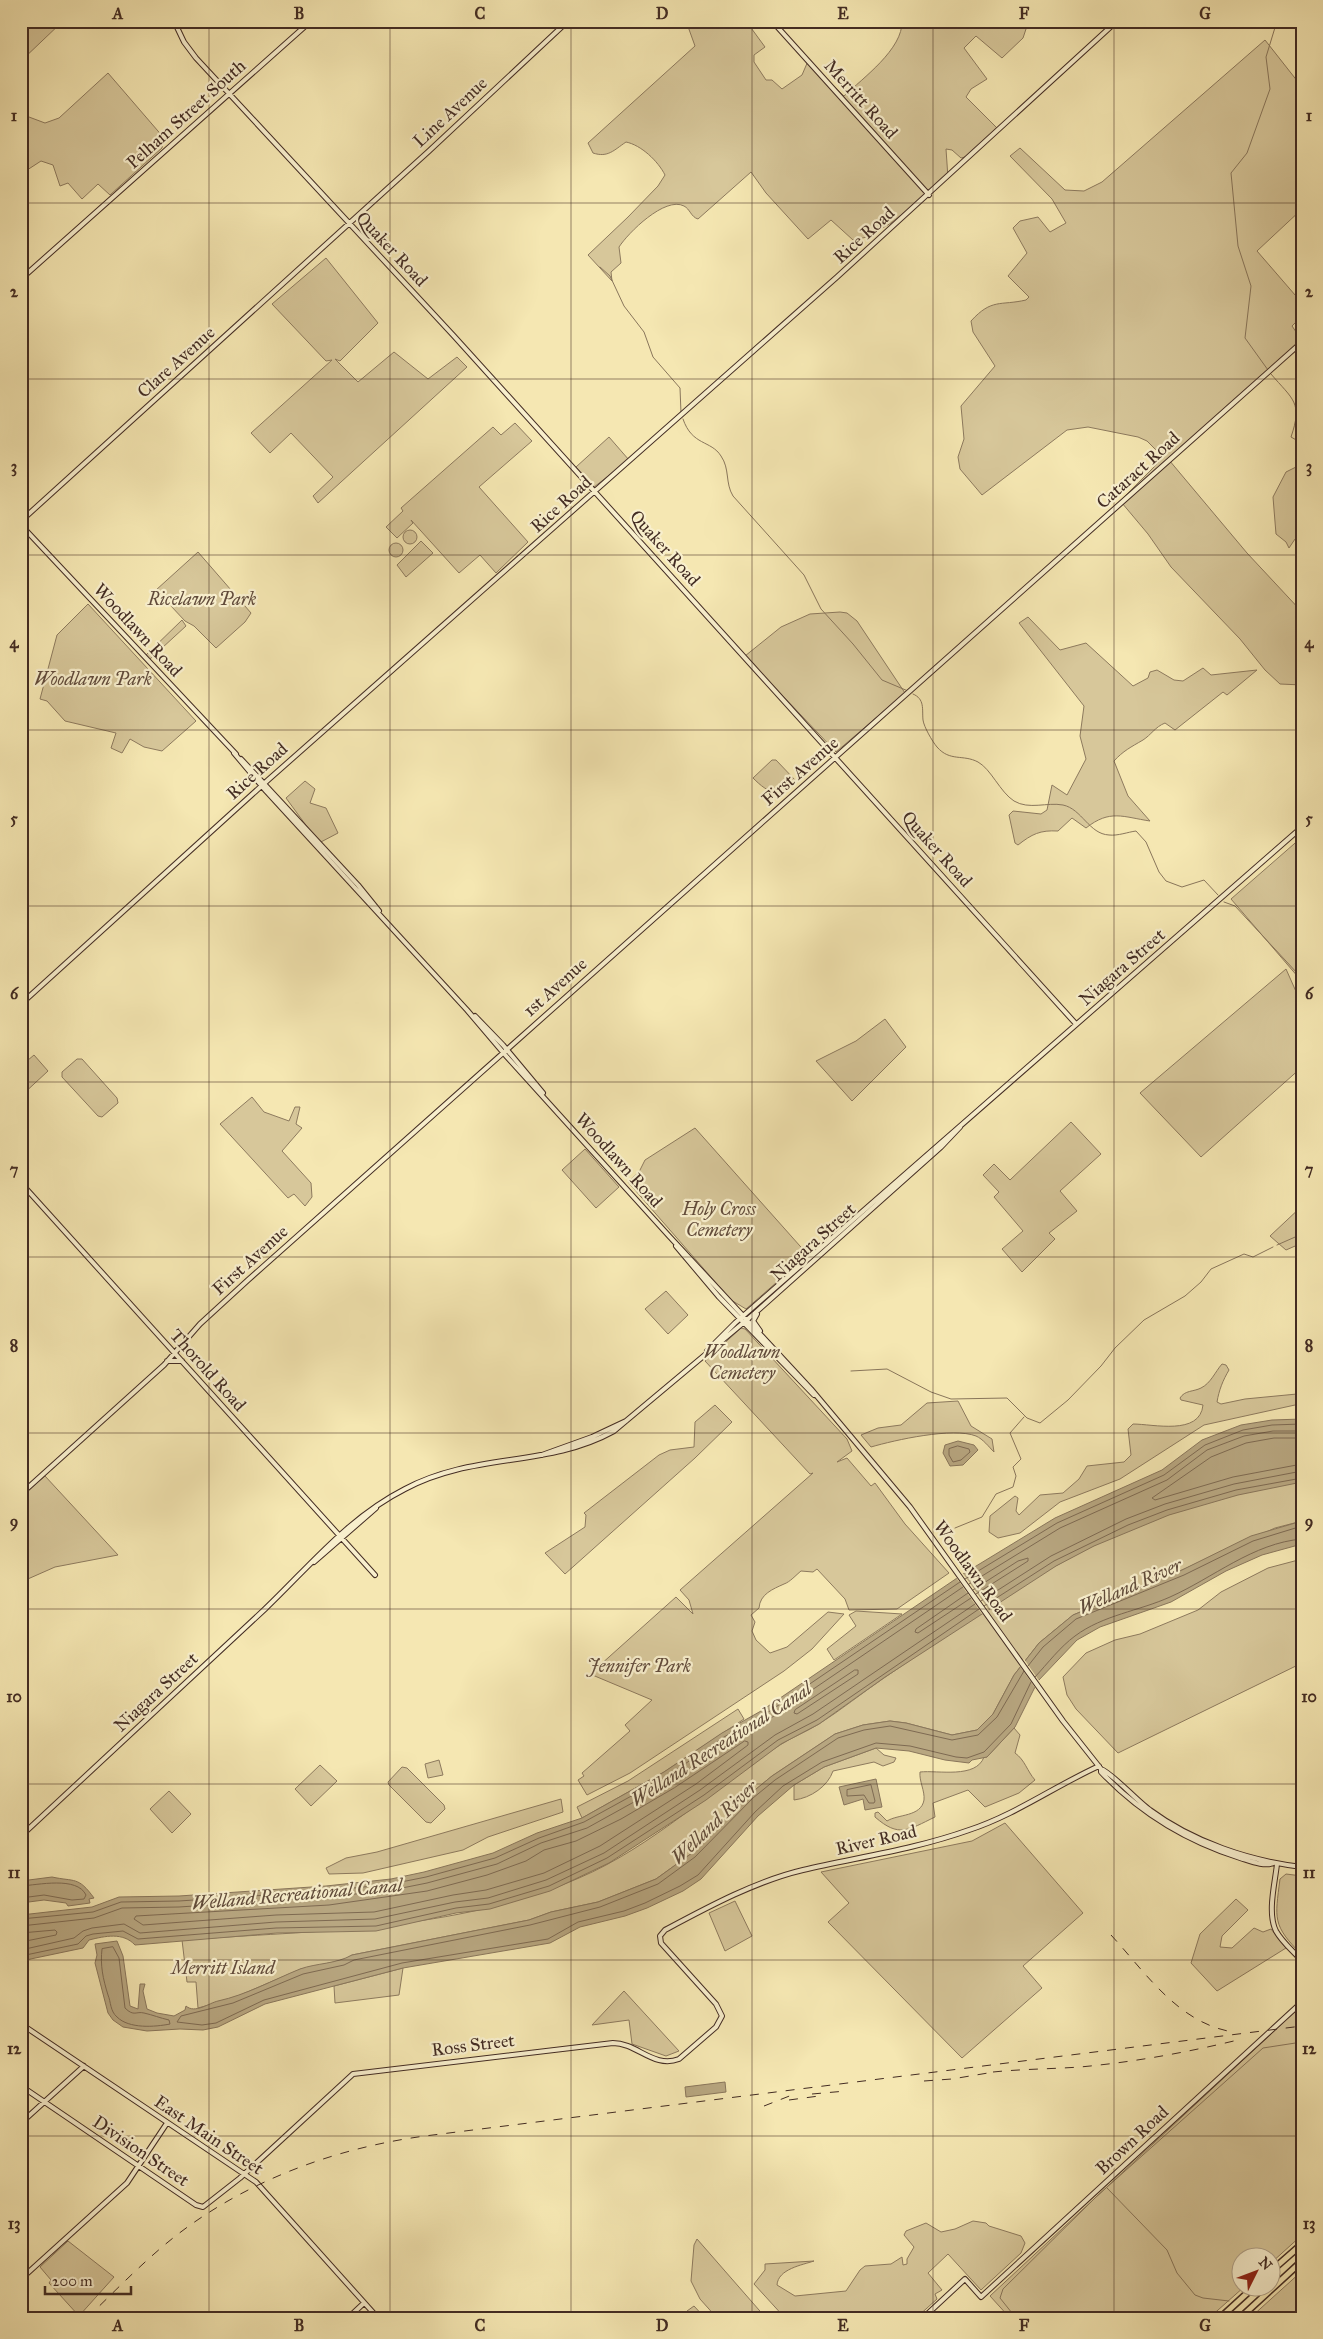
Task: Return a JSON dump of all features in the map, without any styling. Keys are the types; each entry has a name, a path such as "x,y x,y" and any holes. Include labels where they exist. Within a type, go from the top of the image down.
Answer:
{"highway":[{"path":"1280,2263 1302,2244"},
{"path":"1240,2318 1302,2261"},
{"path":"1220,2318 1244,2296"}],"street":[{"name":"Quaker Road","path":"174,21 189,50 350,223 595,492 1076,1024"},
{"name":"Pelham Street South","path":"21,279 311,21"},
{"name":"Line Avenue","path":"350,223 568,21"},
{"name":"Merritt Road","path":"772,21 929,195"},
{"name":"Rice Road","path":"21,1004 263,784 929,195 1117,21"},
{"name":"Clare Avenue","path":"21,523 350,223"},
{"name":"Cataract Road","path":"992,619 1302,342"},
{"name":"Woodlawn Road","path":"21,523 358,885 386,921 467,1010 484,1024 505,1051 669,1236 691,1266 743,1319 808,1392 815,1396"},
{"name":"First Avenue","path":"625,944 992,619"},
{"name":"Niagara Street","path":"21,1836 308,1566 379,1504 414,1484 447,1471 477,1464 555,1454 594,1441 614,1431 647,1405 942,1140 960,1127 1302,827"},
{"name":"1st Avenue","path":"505,1051 625,944"},
{"name":"First Avenue","path":"21,1494 167,1361 223,1303 505,1051"},
{"name":"Niagara Street","path":"743,1319 766,1304 945,1144 960,1127"},
{"name":"Thorold Road","path":"21,1183 375,1574"},
{"path":"766,1304 753,1321 769,1343"},
{"name":"Woodlawn Road","path":"743,1319 769,1343 887,1479 1100,1768 1150,1810 1181,1829 1228,1850 1276,1864 1302,1867"},
{"path":"167,1361 182,1361"},
{"name":"River Road","path":"722,2016 716,2004 661,1943 660,1936 667,1929 772,1879 803,1870 930,1842 982,1826 1100,1768"},
{"path":"1276,1864 1273,1908 1274,1925 1281,1938 1302,1961"},
{"name":"Brown Road","path":"923,2318 965,2280 981,2297 1302,2002"},
{"name":"Ross Street","path":"244,2174 353,2074 613,2043 624,2045 658,2060 672,2061 682,2057 691,2050 719,2024 722,2016"},
{"name":"East Main Street","path":"21,2024 244,2174 265,2191 378,2318"},
{"path":"21,2123 84,2066"},
{"name":"Division Street","path":"21,2086 201,2207 208,2204 244,2174"},
{"path":"21,2278 124,2186 168,2123"},
{"path":"161,2133 172,2128 188,2136"},
{"path":"348,2318 364,2303"}],"green space":[{"path":"37,21 63,21 21,61 21,33"},
{"path":"686,21 733,21 734,28 746,21 765,47 754,55 754,62 766,80 772,80 782,89 802,75 808,61 844,96 871,72 889,52 901,32 902,21 1028,23 1023,38 1002,58 976,36 964,48 987,79 971,89 966,97 997,128 965,157 961,158 952,150 946,149 948,178 891,223 867,237 853,240 831,220 808,239 766,193 751,172 698,219 686,207 676,204 657,211 639,225 619,247 621,263 611,272 612,281 588,255 658,186 665,175 658,164 637,146 626,142 603,155 593,153 588,143 695,46"},
{"path":"1265,40 1302,87 1302,209 1257,251 1302,303 1302,316 1292,326 1301,339 1296,346 1169,460 1247,553 1302,612 1302,685 1280,684 1265,670 1240,639 1171,567 1148,534 1122,503 1124,497 1161,460 1159,453 1147,441 1138,437 1088,427 1067,430 982,495 960,469 958,457 964,439 961,406 995,366 973,332 971,321 991,306 1026,300 1029,297 1008,276 1027,253 1013,228 1020,221 1038,217 1050,232 1066,223 1052,199 1010,156 1020,148 1065,190 1084,191 1102,182"},
{"path":"108,73 164,138 162,148 110,195 98,184 82,199 68,183 60,186 53,165 41,161 21,174 21,114 45,123 59,118"},
{"path":"326,258 378,323 340,361 335,359 358,382 394,352 428,379 457,357 467,367 318,503 313,496 333,477 291,433 270,453 251,433 332,360 326,361 272,304"},
{"path":"515,423 532,441 479,487 528,542 496,573 480,555 459,573 411,520 413,523 397,538 386,527 403,511 401,508 493,427 501,435"},
{"path":"609,437 629,460 594,487 576,467"},
{"path":"1302,464 1302,544 1295,539 1289,548 1286,542 1276,534 1273,497 1286,472"},
{"path":"407,530 413,530 417,537 413,544 407,544 403,540 403,534"},
{"path":"421,541 433,553 406,577 397,565"},
{"path":"393,543 399,543 403,550 399,557 393,557 389,553 389,547"},
{"name":"Ricelawn Park","path":"198,552 251,613 245,622 216,648 194,626 185,621 156,590"},
{"name":"Woodlawn Park","path":"88,604 196,721 162,751 144,747 130,739 122,753 111,748 116,733 65,721 47,701 40,699 57,635"},
{"path":"847,613 857,621 905,693 836,752 745,656 781,627 810,614"},
{"path":"1028,617 1060,650 1086,643 1133,686 1148,678 1150,672 1157,670 1174,680 1183,681 1203,668 1211,675 1257,670 1227,695 1223,692 1175,730 1165,723 1114,761 1128,796 1150,821 1124,816 1110,816 1102,818 1086,828 1072,818 1058,831 1041,832 1032,835 1018,845 1015,843 1009,815 1013,811 1041,814 1047,810 1052,785 1067,795 1086,759 1080,736 1084,706 1019,623"},
{"path":"182,620 186,626 150,659 146,655"},
{"path":"772,760 776,760 796,781 779,792 764,788 753,778"},
{"path":"305,781 315,789 310,803 326,808 338,833 319,843 286,798"},
{"path":"1302,837 1302,985 1299,978 1231,899"},
{"path":"1286,969 1302,1005 1302,1067 1201,1157 1140,1093"},
{"path":"885,1019 906,1047 852,1101 816,1061 856,1041"},
{"path":"34,1055 48,1071 21,1096 21,1066"},
{"path":"77,1059 82,1059 117,1098 118,1103 102,1117 98,1116 62,1077 62,1072"},
{"path":"252,1097 264,1112 289,1121 295,1107 300,1107 296,1124 302,1128 282,1151 311,1183 312,1197 305,1206 294,1194 288,1198 220,1124"},
{"path":"1071,1122 1101,1154 1060,1191 1077,1211 1049,1233 1055,1239 1022,1272 1002,1249 1023,1231 994,1197 999,1192 983,1175 994,1164 1010,1180"},
{"name":"Holy Cross Cemetery","path":"695,1128 808,1255 746,1309 731,1300 628,1182 639,1172 645,1160"},
{"path":"585,1149 619,1187 596,1208 562,1170"},
{"path":"1302,1206 1302,1243 1286,1250 1270,1236"},
{"path":"666,1291 688,1315 668,1334 645,1309"},
{"path":"741,1328 745,1329 847,1439 852,1451 837,1462 847,1458 871,1486 875,1483 905,1524 949,1573 897,1609 849,1610 845,1599 817,1569 813,1572 801,1571 788,1582 764,1596 759,1608 751,1615 755,1622 752,1631 756,1640 770,1653 787,1647 828,1612 844,1614 812,1649 784,1671 630,1773 587,1795 578,1780 584,1776 582,1773 630,1731 625,1725 652,1700 590,1674 676,1597 693,1614 689,1600 680,1590 813,1473 810,1474 705,1361"},
{"path":"1222,1364 1226,1365 1229,1370 1217,1402 1221,1404 1245,1399 1297,1394 1302,1395 1302,1402 1204,1425 1120,1479 1060,1502 1020,1533 998,1538 989,1532 990,1516 1015,1496 1018,1498 1016,1511 1019,1515 1040,1495 1063,1493 1079,1479 1087,1466 1124,1462 1131,1455 1128,1429 1133,1424 1174,1426 1185,1425 1194,1421 1200,1415 1203,1405 1181,1400 1180,1398 1187,1392 1204,1386"},
{"path":"958,1401 971,1426 992,1439 994,1452 979,1437 966,1434 924,1435 871,1447 861,1435 878,1428 901,1425 927,1403"},
{"path":"715,1405 732,1422 695,1458 565,1574 545,1553 585,1527 586,1515 584,1513 659,1455 670,1450 694,1447 695,1422"},
{"path":"45,1476 118,1555 55,1567 21,1582 21,1496"},
{"name":"Merritt Island","path":"1302,1482 1302,1521 1275,1528 1182,1570 1073,1615 1039,1643 1014,1675 993,1714 977,1730 952,1735 906,1723 890,1721 863,1725 835,1734 772,1776 750,1794 692,1853 656,1879 598,1902 551,1912 529,1920 352,1955 343,1960 301,1969 231,1999 198,2008 196,1982 187,1982 182,1940 333,1930 433,1919 483,1909 531,1896 579,1878 632,1850 780,1745 819,1724 988,1608 1068,1559 1119,1534 1170,1514 1222,1498"},
{"path":"1302,1559 1302,1663 1118,1753 1076,1709 1067,1695 1063,1677 1086,1653 1115,1640 1140,1634 1198,1610 1221,1592 1268,1568"},
{"path":"856,1611 902,1614 834,1660 827,1649 856,1626 849,1615"},
{"path":"738,1709 744,1719 664,1772 582,1818 577,1807 628,1781"},
{"path":"1014,1728 1020,1735 1015,1753 1035,1780 1019,1793 985,1807 968,1790 933,1803 935,1817 904,1830 891,1828 875,1817 875,1813 878,1812 887,1821 914,1812 922,1805 924,1800 920,1772 956,1772 973,1768 980,1764 984,1757 987,1757"},
{"path":"876,1748 884,1755 896,1758 894,1762 883,1766 874,1762 833,1771 827,1782 818,1790 807,1797 794,1800 794,1785 824,1767"},
{"path":"439,1760 443,1775 428,1778 425,1764"},
{"path":"320,1765 337,1781 311,1806 295,1789"},
{"path":"402,1767 407,1768 444,1805 445,1809 431,1823 426,1822 389,1785 388,1782"},
{"path":"169,1791 191,1814 172,1833 150,1809"},
{"path":"561,1799 563,1812 488,1837 463,1850 363,1873 329,1874 326,1868 346,1858 377,1852"},
{"path":"1005,1823 1083,1913 1023,1966 1042,1988 962,2058 828,1922 849,1903 821,1872 972,1841"},
{"path":"1286,1874 1302,1876 1302,1955 1285,1936 1278,1921 1277,1904 1280,1879"},
{"path":"1236,1899 1248,1910 1222,1936 1220,1947 1232,1948 1254,1928 1263,1932 1271,1929 1286,1948 1217,1991 1191,1963 1200,1934"},
{"path":"735,1901 752,1936 725,1951 709,1913"},
{"path":"403,1968 399,1995 335,2003 334,1986"},
{"path":"624,1991 679,2051 666,2056 632,2044 629,2020 592,2025"},
{"path":"1302,2005 1302,2235 1280,2255 1280,2246 1230,2246 1230,2296 1234,2296 1209,2318 1010,2318 990,2296"},
{"path":"973,2221 986,2223 989,2226 1021,2236 1025,2243 1021,2253 981,2290 948,2254 928,2273 942,2290 935,2294 937,2299 916,2318 785,2318 754,2284 765,2270 765,2264 814,2261 786,2271 778,2280 777,2285 795,2296 846,2291 860,2270 865,2266 891,2264 902,2257 903,2265 907,2264 907,2259 914,2247 904,2235 906,2231 926,2223 941,2232 955,2229"},
{"path":"697,2239 766,2318 717,2318 700,2299 691,2281 694,2245"},
{"path":"68,2241 114,2277 79,2316 49,2283 51,2280 40,2267"},
{"path":"1302,2271 1302,2318 1250,2318 1274,2296 1280,2296 1280,2291"},
{"path":"694,2306 705,2318 687,2318 687,2311"}],"water":[{"name":"Welland Recreational Canal","path":"1302,1419 1302,1482 1238,1495 1169,1515 1094,1546 1056,1566 885,1677 819,1724 781,1744 706,1800 609,1863 550,1891 490,1909 456,1913 376,1931 277,1933 135,1945 125,1938 107,1936 89,1940 83,1948 21,1961 21,1915 92,1907 119,1897 179,1896 326,1886 391,1879 493,1853 537,1833 582,1818 664,1772 722,1733 761,1711 963,1574 1055,1518 1162,1470 1202,1440 1241,1425 1272,1420"},
{"path":"958,1441 974,1445 978,1450 963,1465 950,1466 943,1453 945,1445"},
{"path":"1302,1521 1302,1544 1262,1555 1226,1571 1171,1602 1100,1627 1077,1640 1038,1681 1015,1727 987,1757 972,1760 969,1763 945,1760 909,1751 876,1748 824,1767 794,1785 758,1816 701,1879 683,1891 647,1908 625,1916 580,1927 550,1943 403,1968 265,2004 218,2027 203,2030 147,2031 123,2027 113,2020 108,2013 95,1963 97,1955 95,1944 117,1941 123,1956 130,2006 138,2009 140,1984 145,1984 143,1991 147,2009 174,2016 185,2010 186,2006 194,2009 202,2007 249,1991 306,1967 340,1960 352,1955 529,1920 551,1912 598,1902 656,1879 692,1853 750,1794 772,1776 835,1734 863,1725 890,1721 906,1723 952,1735 977,1730 993,1714 1014,1675 1039,1643 1073,1615 1182,1570 1251,1536"},
{"path":"876,1779 882,1807 865,1810 863,1799 844,1805 839,1787"},
{"path":"52,1877 80,1883 94,1898 89,1899 90,1903 68,1906 66,1903 44,1900 21,1903 21,1881"},
{"path":"725,2082 726,2092 686,2097 685,2087"}],"pier":[{"path":"962,1572 989,1610 982,1614 955,1576"},
{"path":"1024,1659 1040,1682 1036,1689 1019,1665"}],"waterway":[{"path":"1268,370 1245,338 1251,286 1238,246 1231,173 1247,153 1270,89 1266,57 1277,21"},
{"path":"600,267 610,276 624,306 644,332 653,357 680,388 681,413"},
{"path":"1271,374 1294,402 1296,416 1291,437 1298,441 1302,451"},
{"path":"683,419 691,434 712,447 721,456 726,466 729,486 733,496 804,575 821,609 882,680 908,691"},
{"path":"913,694 921,702 924,723 937,747 947,755 967,758 983,765 1004,792 1014,801 1026,805 1057,804 1070,807 1102,834 1116,835 1136,831 1146,842 1159,872 1166,881 1182,887 1204,880 1218,895"},
{"path":"1224,902 1235,906 1298,974 1302,984"},
{"path":"1277,1245 1302,1234"},
{"path":"851,1371 887,1369 931,1392 951,1399 1007,1398 1027,1418 1040,1423 1068,1400 1101,1366 1115,1348 1144,1320 1185,1296 1201,1282 1211,1269 1244,1254 1253,1257 1273,1247"},
{"path":"955,1528 982,1517 996,1494 1013,1487 1016,1476 1013,1467 1021,1459 1010,1433 1024,1417"},
{"path":"1016,2318 1000,2298 1003,2289 1097,2196 1263,2048 1302,2042"},
{"path":"1107,2188 1167,2250 1177,2273 1195,2295 1203,2298 1229,2301"}],"railway":[{"path":"1111,1935 1150,1980 1179,2007 1213,2027 1233,2032"},
{"path":"87,2318 173,2238 230,2200 292,2170 358,2149 391,2141 1302,2026"},
{"path":"993,2072 1080,2067 1121,2062 1182,2052 1242,2039"},
{"path":"924,2081 988,2073"},
{"path":"812,2094 846,2091"},
{"path":"764,2106 792,2095"},
{"path":"789,2100 819,2096"}],"park label":[{"name":"Woodlawn Cemetery","path":"742,1362"},
{"name":"Jennifer Park","path":"639,1666"}],"water label":[{"name":"Welland River","path":"1130,1586"},
{"name":"Welland River","path":"714,1822"}]}
